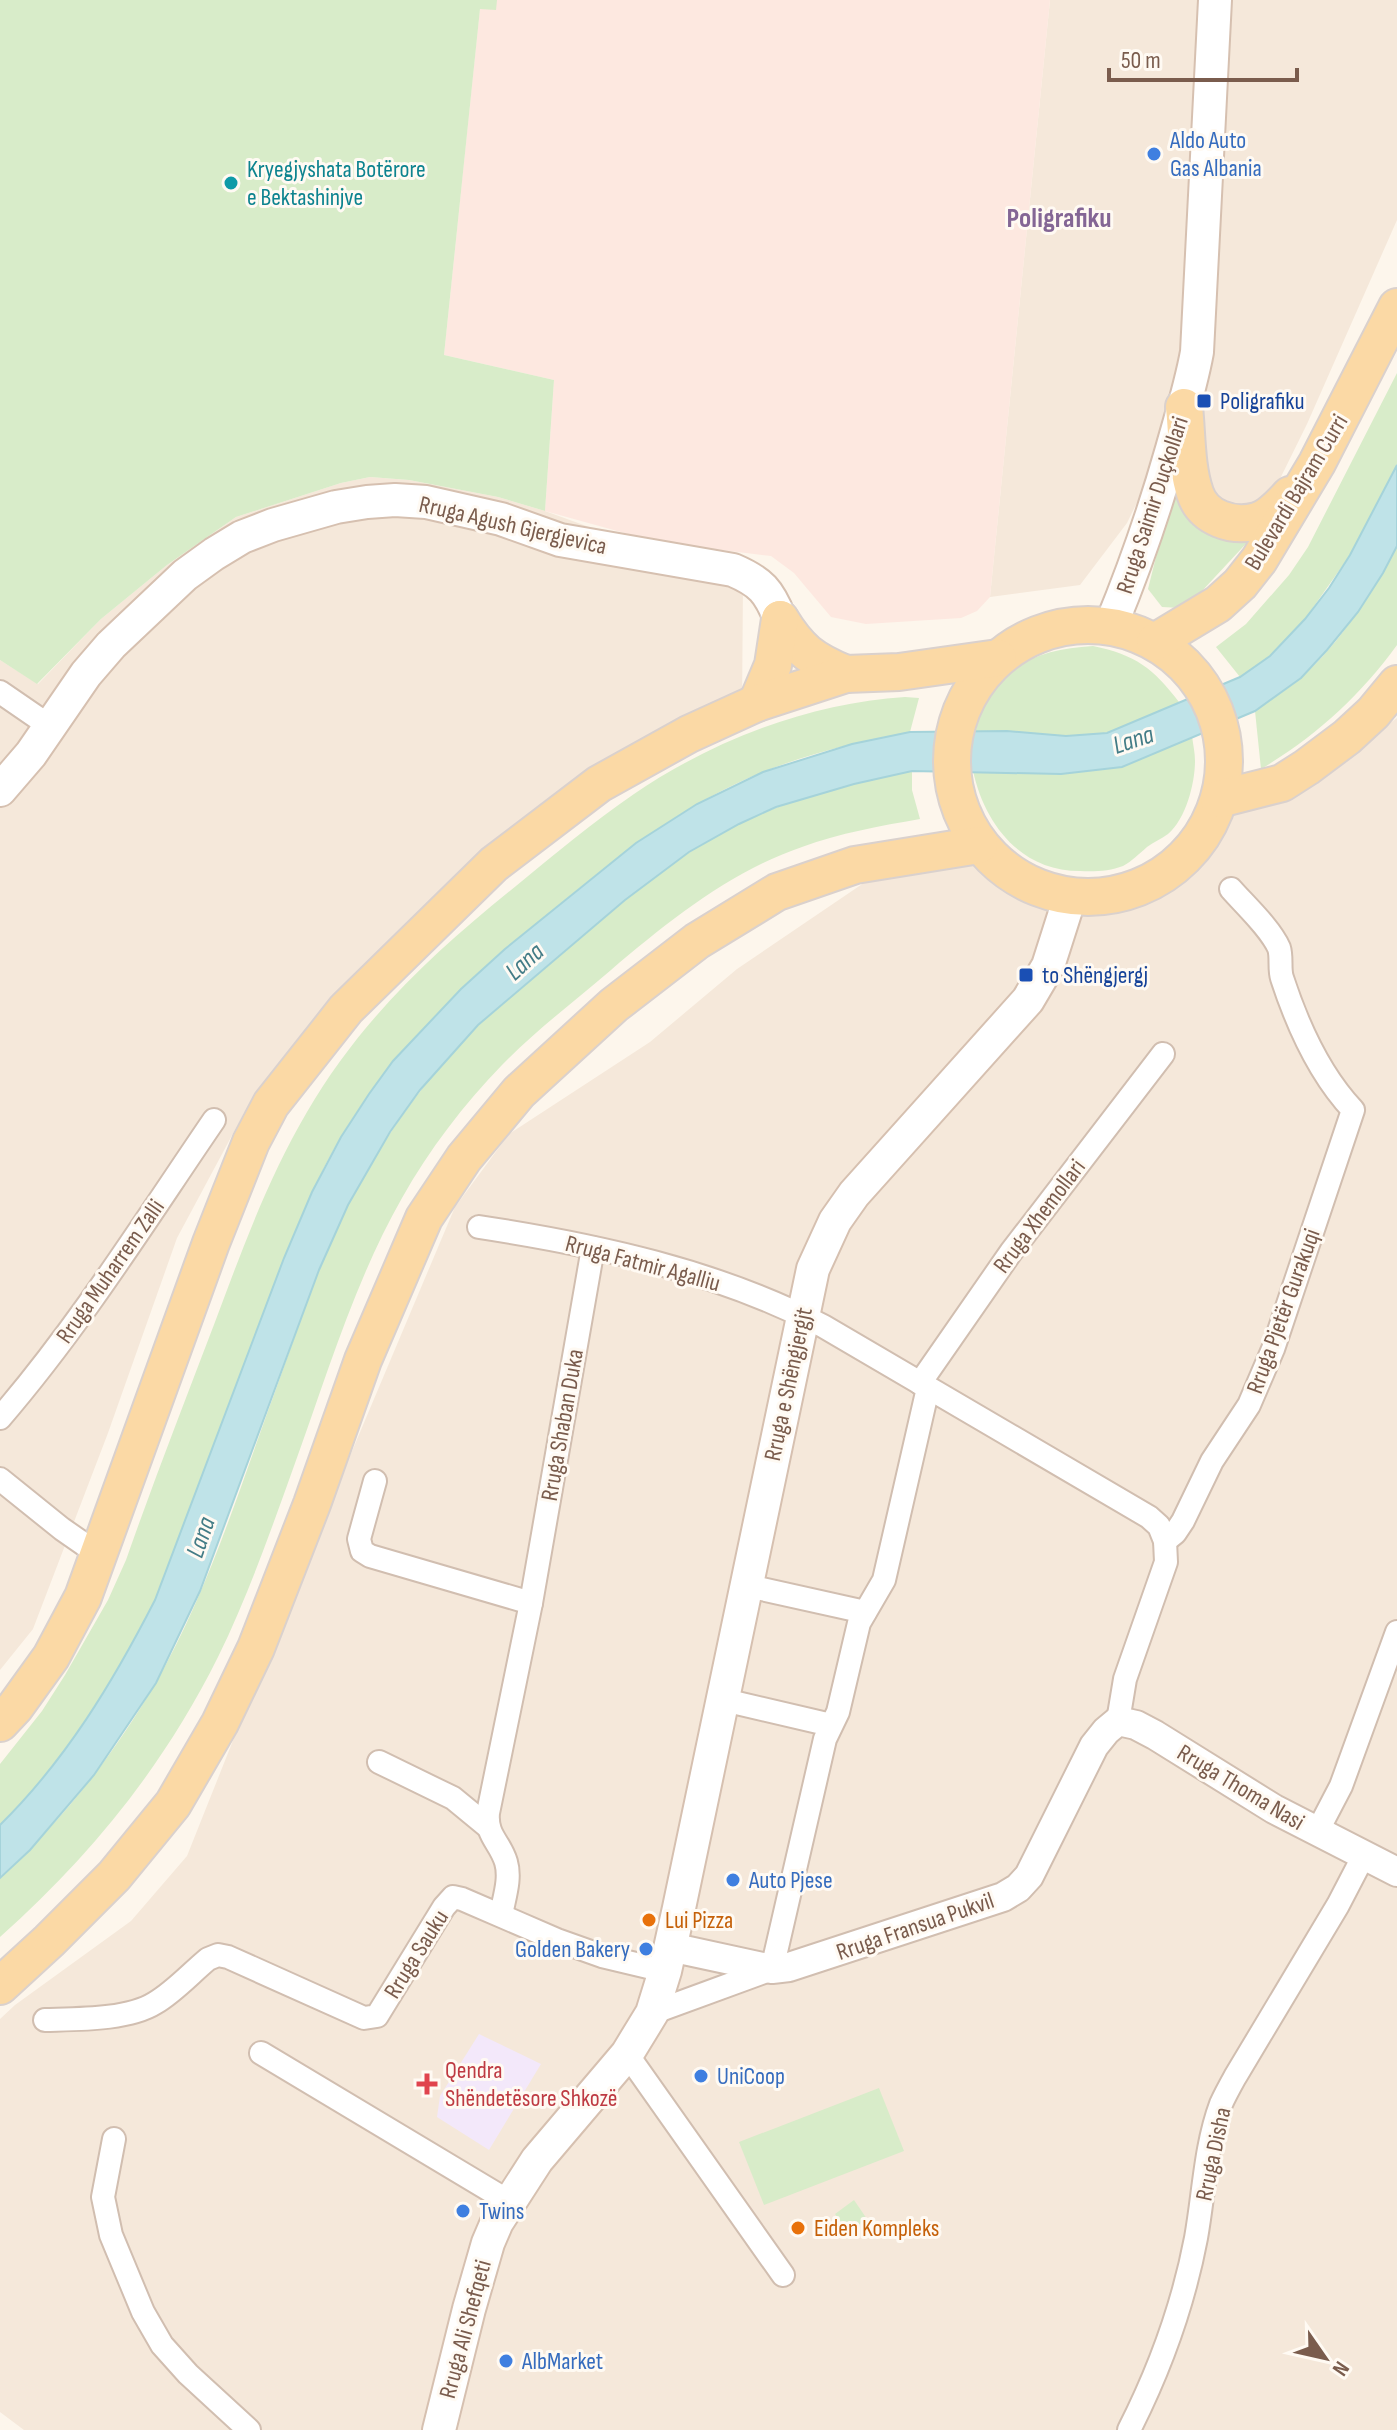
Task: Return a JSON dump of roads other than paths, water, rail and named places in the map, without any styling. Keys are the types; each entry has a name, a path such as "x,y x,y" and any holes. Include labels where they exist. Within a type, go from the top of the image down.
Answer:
{"main road":[{"name":"Rruga Saimir Duçkollari","path":"1111,625 1140,552 1193,373 1199,328 1215,0"},
{"name":"Bulevardi Bajram Curri","path":"1155,642 1193,622 1218,604 1240,584 1259,560 1317,463 1397,307"},
{"path":"1184,407 1196,497 1205,509 1226,522 1237,524 1266,517 1280,507 1317,463"},
{"name":"Rruga Agush Gjergjevica","path":"0,790 51,727 86,674 111,645 185,575 242,537 336,507 395,500 426,502 501,519 560,540 733,570 762,586 772,599 780,619"},
{"path":"780,619 805,653 846,674"},
{"path":"757,703 773,665 780,619"},
{"path":"0,1723 51,1657 83,1597 211,1243 251,1142 271,1104 346,1009 494,864 599,784 689,734 757,703 846,674 899,672 998,658 1040,634 1062,627 1111,625 1155,642 1185,665 1203,689 1217,716 1224,755 1219,799 1206,829 1187,856 1162,876 1132,891 1101,898 1070,897 1033,885 1004,869 979,845 957,800 952,775 952,749 966,701 998,658"},
{"path":"1219,799 1282,783 1385,707 1397,684"},
{"path":"0,1986 114,1876 173,1804 220,1723 256,1648 363,1360 424,1218 464,1158 519,1092 614,1005 697,941 777,892 855,865 979,845"},
{"name":"Rruga e Shëngjergjt","path":"667,1959 813,1269 835,1221 854,1194 1028,1000 1048,966 1070,897"},
{"name":"Rruga Ali Shefqeti","path":"439,2430 488,2243 508,2201 537,2160 627,2054 652,2013 667,1959"}],"street":[{"path":"0,692 51,727"},
{"name":"Rruga Pjetër Gurakuqi","path":"1165,1541 1183,1521 1212,1461 1249,1405 1260,1380 1353,1110 1341,1098 1302,1030 1281,975 1279,949 1231,889"},
{"name":"Rruga Xhemollari","path":"924,1385 1011,1252 1163,1054"},
{"name":"Rruga Muharrem Zalli","path":"0,1418 82,1315 214,1120"},
{"name":"Rruga Fatmir Agalliu","path":"479,1227 556,1239 681,1270 781,1304 802,1315"},
{"name":"Rruga Shaban Duka","path":"487,1826 531,1603 593,1248"},
{"path":"802,1315 1149,1517 1159,1526 1165,1541 1166,1562 1125,1679 1118,1721"},
{"path":"652,2013 772,1969 825,1739 838,1712 859,1623 884,1580 924,1385"},
{"path":"0,1479 98,1554"},
{"path":"375,1481 359,1539 362,1551 370,1556 531,1603"},
{"path":"748,1586 865,1612"},
{"path":"1317,1832 1341,1786 1397,1632"},
{"path":"724,1700 831,1725"},
{"name":"Rruga Thoma Nasi","path":"1118,1721 1136,1725 1155,1735 1213,1773 1317,1832 1397,1872"},
{"name":"Rruga Fransua Pukvil","path":"667,1959 772,1969 805,1963 1003,1897 1018,1888 1037,1862 1094,1746 1118,1721"},
{"path":"379,1762 453,1798 487,1826 507,1865 508,1879 501,1915"},
{"name":"Rruga Disha","path":"1129,2430 1171,2336 1196,2239 1211,2142 1221,2104 1364,1855"},
{"name":"Rruga Sauku","path":"45,2020 82,2019 139,2011 156,2003 208,1959 218,1955 364,2018 377,2016 453,1897 602,1956 667,1959"},
{"path":"261,2053 508,2201"},
{"path":"627,2054 783,2275"},
{"path":"114,2139 103,2197 111,2235 143,2312 162,2345 188,2374 249,2430"}],"water":[{"name":"Lana","path":"1397,465 1397,546 1383,573 1358,612 1327,650 1301,678 1255,711 1122,767 1061,774 912,771 776,807 689,852 625,900 478,1025 420,1090 390,1132 348,1205 319,1270 200,1591 156,1683 94,1775 30,1850 0,1878 0,1825 67,1747 122,1661 155,1600 284,1258 312,1192 341,1137 393,1061 461,989 505,949 636,843 697,804 763,772 852,744 910,732 1007,731 1066,736 1107,733 1240,677 1270,656 1329,588 1350,555"}],"place":[{"name":"Aldo Auto Gas Albania","path":"1154,154"},
{"name":"Kryegjyshata Botërore e Bektashinjve","path":"231,183"},
{"name":"Poligrafiku","path":"1204,401"},
{"name":"to Shëngjergj","path":"1026,975"},
{"name":"Auto Pjese","path":"733,1880"},
{"name":"Lui Pizza","path":"649,1920"},
{"name":"Golden Bakery","path":"646,1949"},
{"name":"UniCoop","path":"701,2076"},
{"name":"Qendra Shëndetësore Shkozë","path":"427,2084"},
{"name":"Twins","path":"463,2211"},
{"name":"Eiden Kompleks","path":"798,2228"},
{"name":"AlbMarket","path":"506,2361"}],"district":[{"name":"Poligrafiku","path":"1059,217"}]}
